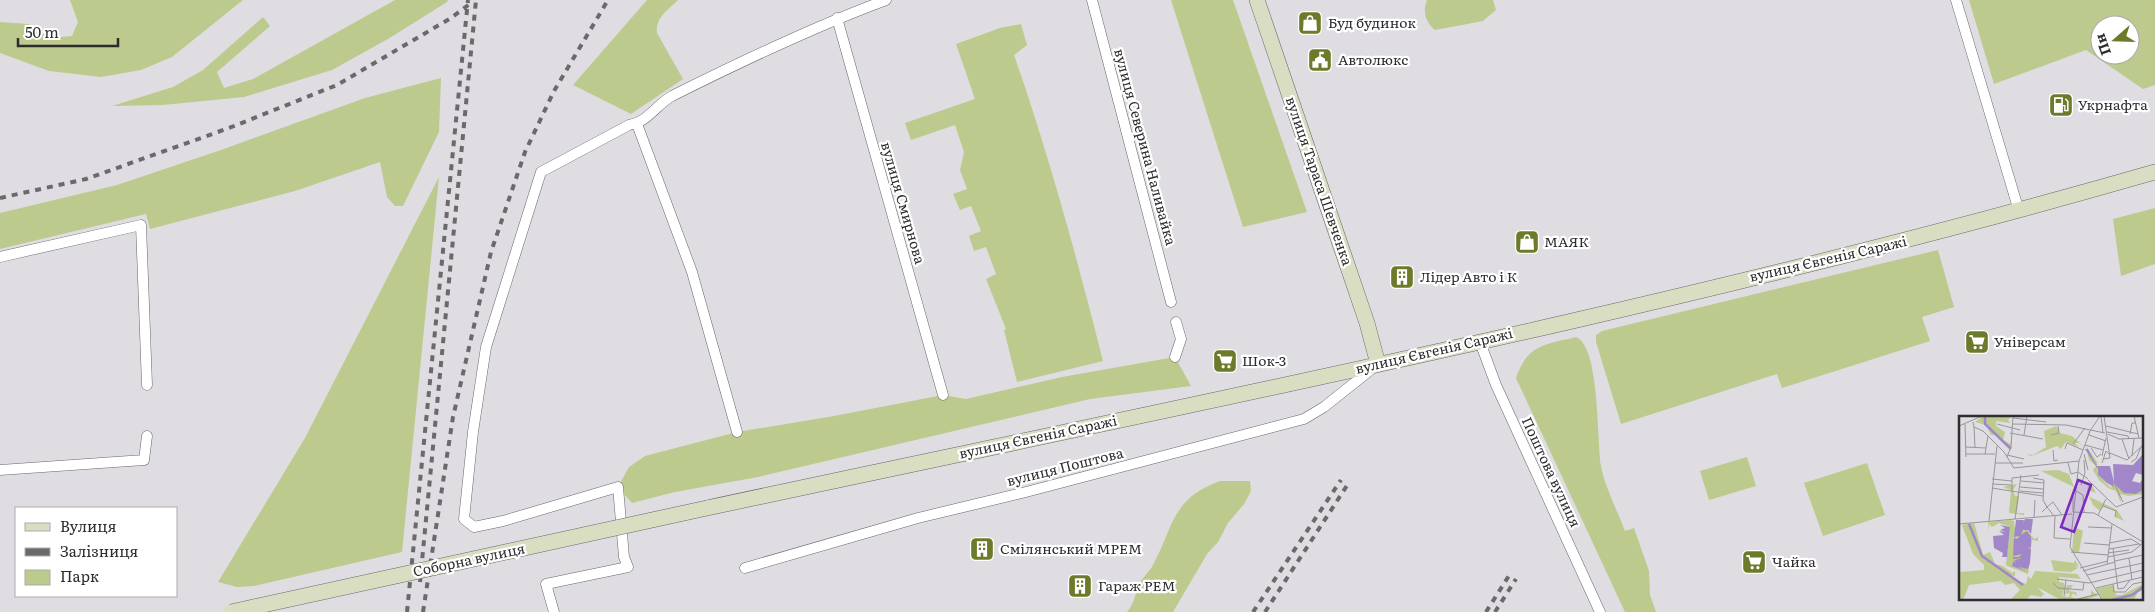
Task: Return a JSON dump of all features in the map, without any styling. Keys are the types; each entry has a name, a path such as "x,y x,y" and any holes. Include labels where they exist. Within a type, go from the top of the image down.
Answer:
{"main road":[{"name":"вулиця Тараса Шевченка","path":"1257,0 1367,323 1378,364"},
{"name":"вулиця Євгенія Саражі","path":"707,508 1480,342 1937,233 2155,172"},
{"name":"Соборна вулиця","path":"231,612 707,508"}],"street":[{"path":"554,612 546,584 628,567 624,557 618,487 474,528 464,519 473,432 486,347 541,172 628,125 638,124 670,97 837,18 886,0"},
{"name":"вулиця Северина Наливайка","path":"1092,0 1171,302"},
{"path":"1956,0 2019,210"},
{"name":"вулиця Смирнова","path":"837,18 943,395"},
{"path":"638,124 692,272 737,432"},
{"path":"0,256 141,225 147,385"},
{"path":"1175,357 1181,339 1176,322"},
{"name":"Поштова вулиця","path":"1480,342 1496,385 1600,612"},
{"name":"вулиця Поштова","path":"745,568 918,518 1026,492 1304,419 1324,407 1378,364"},
{"path":"0,470 144,460 147,436"}],"green space":[{"path":"70,0 243,0 172,57 141,70 101,77 49,71 0,53 0,22 28,24 50,38 72,36 78,22"},
{"path":"395,0 448,0 388,39 332,70 244,97 163,105 112,106 173,87 203,70 263,17 270,26 217,72 224,88 253,79"},
{"path":"647,0 678,0 660,19 657,33 683,79 631,114 573,85"},
{"path":"1171,0 1233,0 1307,212 1243,227"},
{"path":"1427,0 1493,0 1496,10 1483,21 1435,30 1429,24 1426,16"},
{"path":"1969,0 2155,0 2155,85 2143,89 2108,65 2140,65 2140,15 2090,15 2090,53 2086,50 1994,84"},
{"path":"1021,24 1027,45 1014,55 1062,207 1103,361 1017,382 1004,330 1006,329 986,279 996,274 986,247 974,251 969,236 981,231 971,206 960,210 953,194 967,189 960,170 964,152 955,125 911,140 905,123 975,99 956,44 1000,28"},
{"path":"441,78 439,132 403,206 395,206 387,197 380,162 295,191 150,229 146,214 0,249 0,213 117,185 365,98"},
{"path":"439,177 402,552 254,586 237,587 218,582 305,438"},
{"path":"2155,208 2155,264 2121,276 2113,219"},
{"path":"1938,250 1954,307 1922,317 1930,341 1782,388 1777,374 1621,424 1596,342 1596,335 1602,331"},
{"path":"1576,337 1584,344 1593,375 1603,473 1625,531 1634,528 1649,571 1650,595 1656,612 1625,612 1516,378 1526,358 1532,352 1546,345"},
{"path":"1175,357 1191,386 1090,399 758,477 675,492 632,503 618,487 629,467 645,456 737,432 943,395 966,399 1062,377"},
{"path":"1747,457 1756,486 1709,500 1700,471"},
{"path":"1867,463 1885,515 1823,536 1804,483"},
{"path":"1220,481 1250,481 1251,491 1244,504 1228,523 1218,542 1207,554 1173,612 1127,612 1141,581 1153,565 1176,515 1183,505 1204,488"}],"railway":[{"path":"407,612 468,0"},
{"path":"420,582 476,0"},
{"path":"423,612 453,417 491,252 525,152 554,91 608,0"},
{"path":"0,198 86,179 229,128 337,85 451,18 471,3"},
{"path":"1253,612 1341,480"},
{"path":"1265,612 1348,484"},
{"path":"1486,612 1510,574"},
{"path":"1495,612 1516,579"}],"place":[{"name":"Буд будинок","path":"1310,23"},
{"name":"Автолюкс","path":"1320,60"},
{"name":"Укрнафта","path":"2061,105"},
{"name":"МАЯК","path":"1527,242"},
{"name":"Лідер Авто і К","path":"1402,277"},
{"name":"Універсам","path":"1977,342"},
{"name":"Шок-3","path":"1225,361"},
{"name":"Смілянський МРЕМ","path":"982,549"},
{"name":"Чайка","path":"1754,562"},
{"name":"Гараж РЕМ","path":"1080,586"}]}
